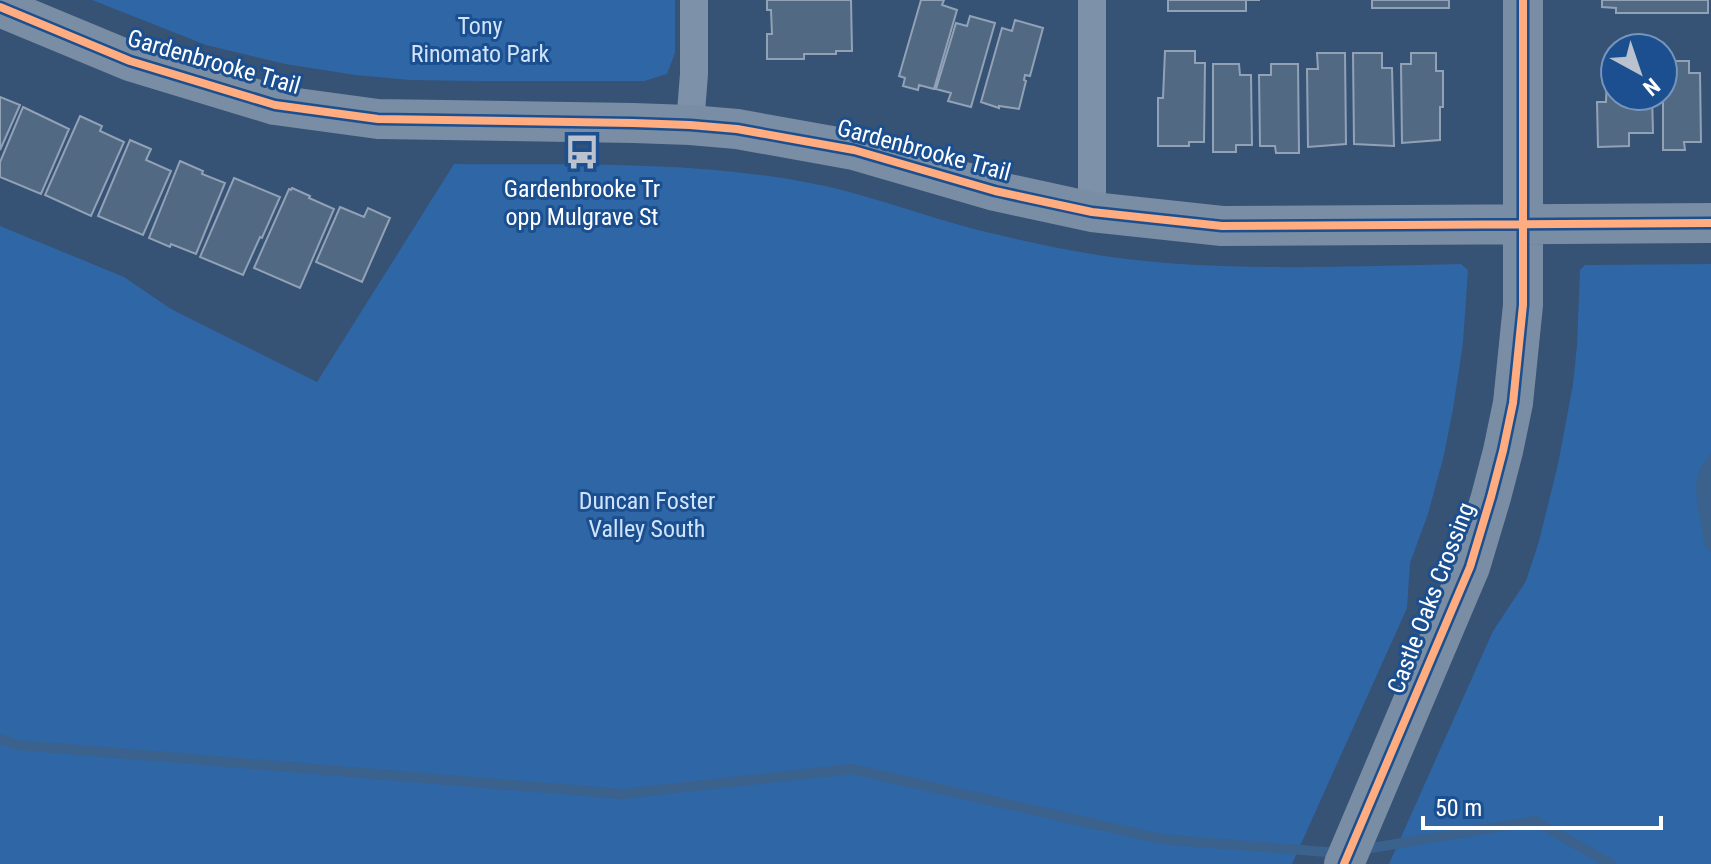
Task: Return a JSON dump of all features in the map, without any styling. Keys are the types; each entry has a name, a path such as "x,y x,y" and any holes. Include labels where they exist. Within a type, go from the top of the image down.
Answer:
{"street":[{"path":"690,125 694,0"},
{"path":"1092,0 1092,212"},
{"name":"Castle Oaks Crossing","path":"1344,864 1470,567 1503,451 1513,403 1523,305 1523,0"},
{"name":"Gardenbrooke Trail","path":"0,7 130,61 275,105 378,119 690,125 737,129 854,150 995,191 1092,212 1222,226 1711,223"}],"green space":[{"name":"Tony Rinomato Park","path":"92,0 675,0 675,53 667,74 644,81 410,80 355,75 285,64 206,45"},
{"name":"Duncan Foster Valley South","path":"454,164 632,165 766,176 843,190 1021,240 1148,261 1237,267 1461,264 1468,270 1463,343 1453,409 1428,514 1410,563 1407,608 1292,864 0,864 0,226 124,277 171,309 317,382"},
{"path":"1711,264 1711,864 1389,864 1493,631 1526,581 1539,541 1573,384 1580,270 1585,265"}],"shaded area":[{"path":"1711,453 1711,552 1705,547 1696,485 1700,469"}],"building":[{"path":"767,0 851,0 852,51 804,54 804,59 767,59 767,34 772,34 771,10 767,10"},
{"path":"921,0 944,0 942,5 957,10 934,89 919,85 918,90 903,86 905,78 899,76"},
{"path":"1168,0 1246,0 1246,11 1168,11"},
{"path":"1372,0 1449,0 1449,8 1372,8"},
{"path":"1602,0 1708,0 1708,13 1616,13 1616,8 1602,7"},
{"path":"970,16 995,23 971,107 948,101 951,93 936,89 956,23 967,26"},
{"path":"1015,20 1043,28 1030,76 1025,75 1019,109 999,108 981,102 1002,28 1012,31"},
{"path":"1165,51 1195,51 1195,63 1205,63 1204,142 1189,142 1189,146 1158,146 1158,98 1163,98"},
{"path":"1317,53 1345,53 1346,144 1308,147 1307,69 1318,69"},
{"path":"1353,53 1382,53 1382,68 1392,68 1394,146 1354,144"},
{"path":"1411,53 1436,53 1436,71 1443,71 1440,140 1402,143 1401,64 1411,64"},
{"path":"1679,61 1689,61 1689,73 1700,73 1701,142 1684,142 1685,150 1663,150 1663,112 1679,112"},
{"path":"1213,64 1239,64 1240,75 1251,75 1252,145 1236,145 1236,152 1213,152"},
{"path":"1271,64 1298,64 1299,153 1276,153 1275,146 1260,146 1259,75 1271,75"},
{"path":"0,97 20,105 0,150"},
{"path":"1597,102 1599,112 1652,112 1653,133 1629,133 1629,146 1598,147"},
{"path":"23,107 69,129 41,194 0,177 0,162"},
{"path":"80,116 102,126 100,131 124,142 91,216 45,195"},
{"path":"130,140 151,149 146,160 171,171 143,235 98,216"},
{"path":"180,161 225,183 196,254 149,238"},
{"path":"234,178 280,197 243,275 200,257"},
{"path":"292,188 334,209 300,288 254,268"},
{"path":"340,207 364,217 368,208 390,218 362,282 316,262"}],"waterway":[{"path":"0,739 18,745 622,794 852,769 1161,839 1339,853"},
{"path":"1359,850 1535,821 1611,864"}],"cycle path":[{"path":"1344,864 1470,567 1491,497 1513,403 1523,305 1523,0"},
{"path":"0,7 130,61 275,105 378,119 633,123 737,129 854,150 995,191 1092,212 1222,226 1711,223"}],"place":[{"name":"Gardenbrooke Tr opp Mulgrave St","path":"582,152"}]}
